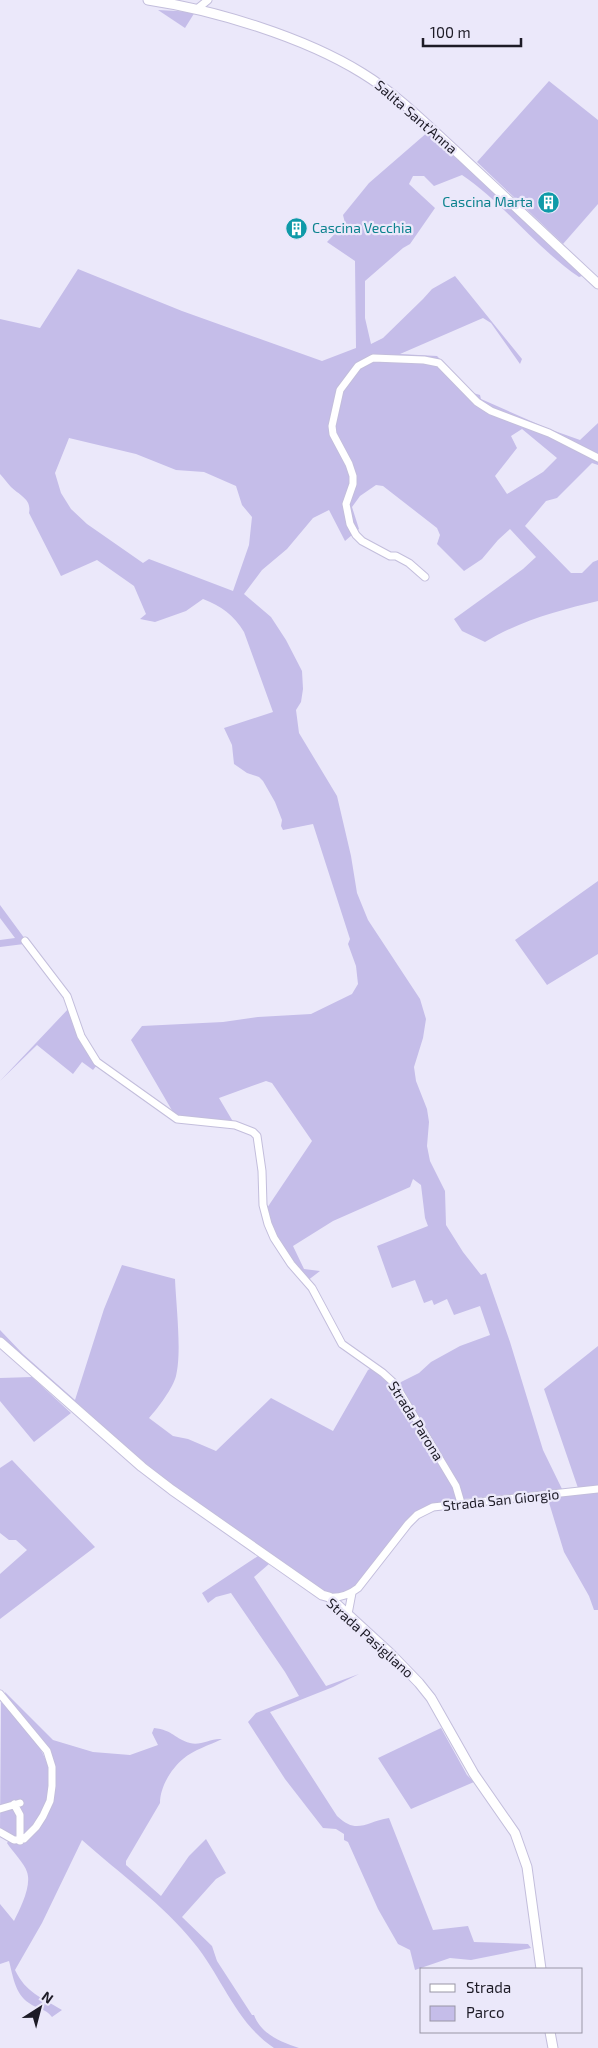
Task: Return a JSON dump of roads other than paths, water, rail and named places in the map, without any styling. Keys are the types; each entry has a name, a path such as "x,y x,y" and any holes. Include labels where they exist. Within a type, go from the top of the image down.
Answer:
{"street":[{"name":"Salita Sant'Anna","path":"148,0 194,8 311,47 337,59 375,81 429,126 598,284"},
{"path":"194,8 208,0"},
{"path":"425,577 396,556 390,556 362,541 350,524 346,504 353,476 349,464 333,434 332,426 340,390 358,366 373,358 424,360 439,363 478,402 491,411 549,433 598,458"},
{"name":"Strada Parona","path":"25,941 67,996 81,1036 97,1062 177,1119 235,1125 253,1132 257,1136 262,1170 264,1211 274,1238 312,1288 342,1344 383,1373 395,1384 456,1486 461,1503"},
{"name":"Strada Pasigliano","path":"0,1342 164,1484 322,1595 329,1597 405,1668 431,1698 474,1774 515,1833 527,1867 541,1968"},
{"name":"Strada San Giorgio","path":"352,1593 417,1515 433,1508 461,1503 598,1489"},
{"path":"329,1597 341,1597 352,1593"},
{"path":"348,1614 352,1593"},
{"path":"0,1832 14,1840 20,1840 36,1827 50,1801 52,1767 47,1751 1,1696"},
{"path":"0,1809 17,1804 20,1816 20,1840"},
{"path":"550,2033 553,2048"}],"place":[{"name":"Cascina Marta","path":"549,202"},
{"name":"Cascina Vecchia","path":"296,228"}]}
